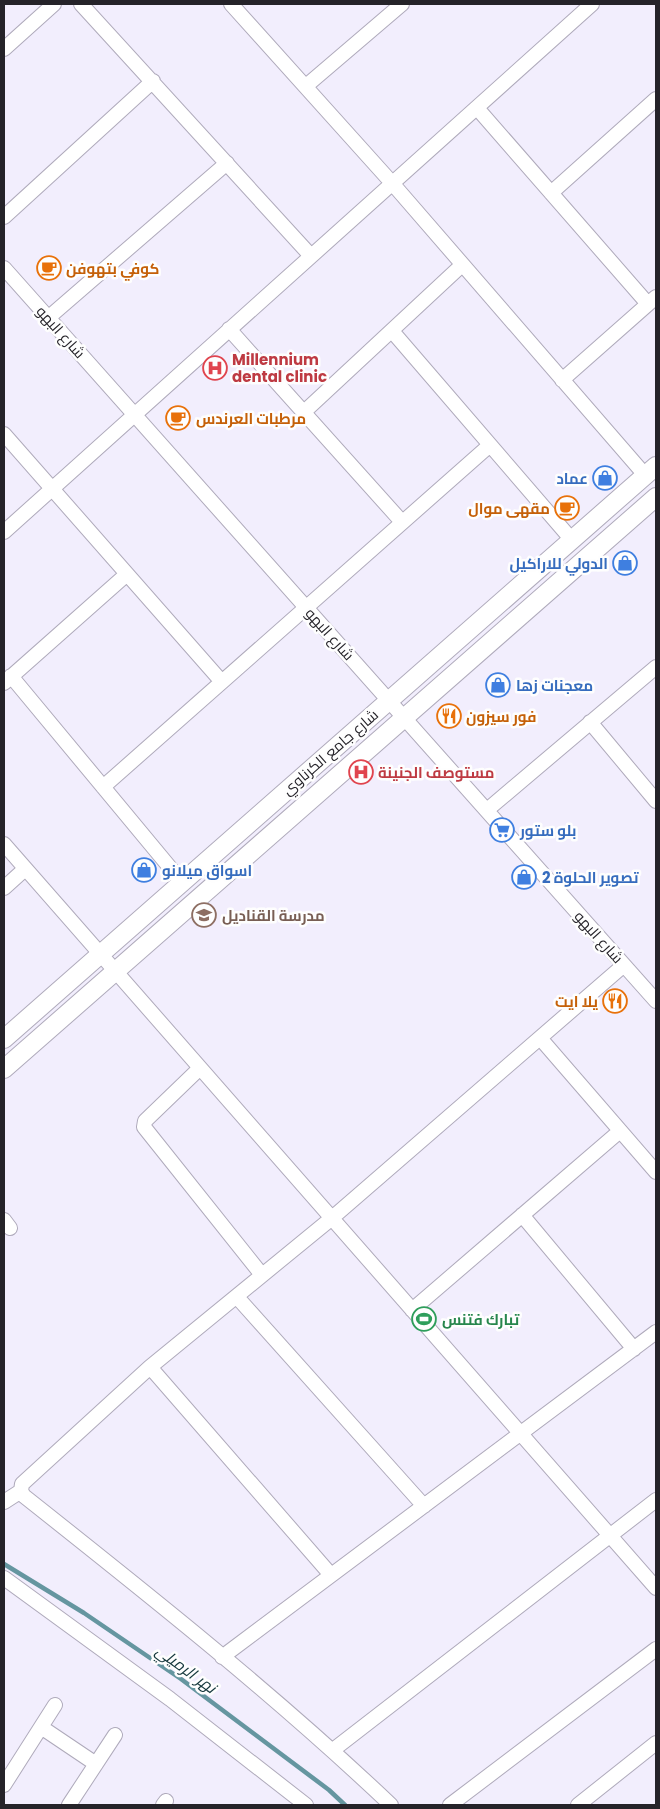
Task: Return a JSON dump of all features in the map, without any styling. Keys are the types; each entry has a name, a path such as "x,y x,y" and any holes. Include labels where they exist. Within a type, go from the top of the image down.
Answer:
{"main road":[{"name":"شارع جامع الكرناوي","path":"4,1038 651,470"},
{"name":"شارع جامع الكرناوي","path":"4,1070 656,497"}],"street":[{"path":"4,49 54,4"},
{"path":"81,4 312,256"},
{"path":"231,4 392,183 562,380 651,470"},
{"path":"306,86 402,4"},
{"path":"4,532 477,108 584,7"},
{"path":"4,217 153,81"},
{"path":"551,193 656,100"},
{"path":"477,108 551,193 652,300 562,380"},
{"path":"48,318 227,163"},
{"path":"304,412 462,265"},
{"name":"شارع البهو","path":"4,268 656,1000"},
{"path":"230,329 402,522"},
{"path":"392,330 572,540"},
{"path":"4,434 222,682"},
{"path":"103,787 490,445"},
{"path":"127,574 7,680 103,787 182,882"},
{"path":"487,810 656,667"},
{"path":"590,722 656,801"},
{"path":"4,844 656,1588"},
{"path":"4,888 25,869"},
{"path":"4,1502 21,1491 23,1483 150,1368 332,1218 624,965"},
{"path":"540,1038 656,1172"},
{"path":"200,1068 146,1121 144,1127 262,1276"},
{"path":"412,1310 620,1131"},
{"path":"522,1215 634,1349"},
{"path":"237,1297 424,1506"},
{"path":"222,1657 656,1332"},
{"path":"150,1368 331,1575"},
{"path":"21,1491 24,1496 333,1750 391,1805"},
{"path":"333,1750 656,1500"},
{"path":"4,1578 170,1698 306,1805"},
{"path":"450,1805 656,1650"},
{"path":"4,1785 55,1704"},
{"path":"41,1727 96,1764"},
{"path":"69,1805 115,1735"},
{"path":"578,1805 656,1743"}],"waterway":[{"name":"نهر الرميلي","path":"4,1564 84,1613 181,1679 329,1790 345,1805"}],"place":[{"name":"كوفي بتهوفن","path":"49,268"},
{"name":"Millennium dental clinic","path":"215,368"},
{"name":"مرطبات العرندس","path":"178,418"},
{"name":"عماد","path":"605,478"},
{"name":"مقهى موال","path":"567,508"},
{"name":"الدولي للاراكيل","path":"625,563"},
{"name":"معجنات زها","path":"498,685"},
{"name":"فور سيزون","path":"449,716"},
{"name":"مستوصف الجنينة","path":"361,772"},
{"name":"بلو ستور","path":"502,830"},
{"name":"اسواق ميلانو","path":"144,870"},
{"name":"تصوير الحلوة 2","path":"524,877"},
{"name":"مدرسة القناديل","path":"204,915"},
{"name":"يلا ايت","path":"615,1001"},
{"name":"تبارك فتنس","path":"424,1319"}]}
